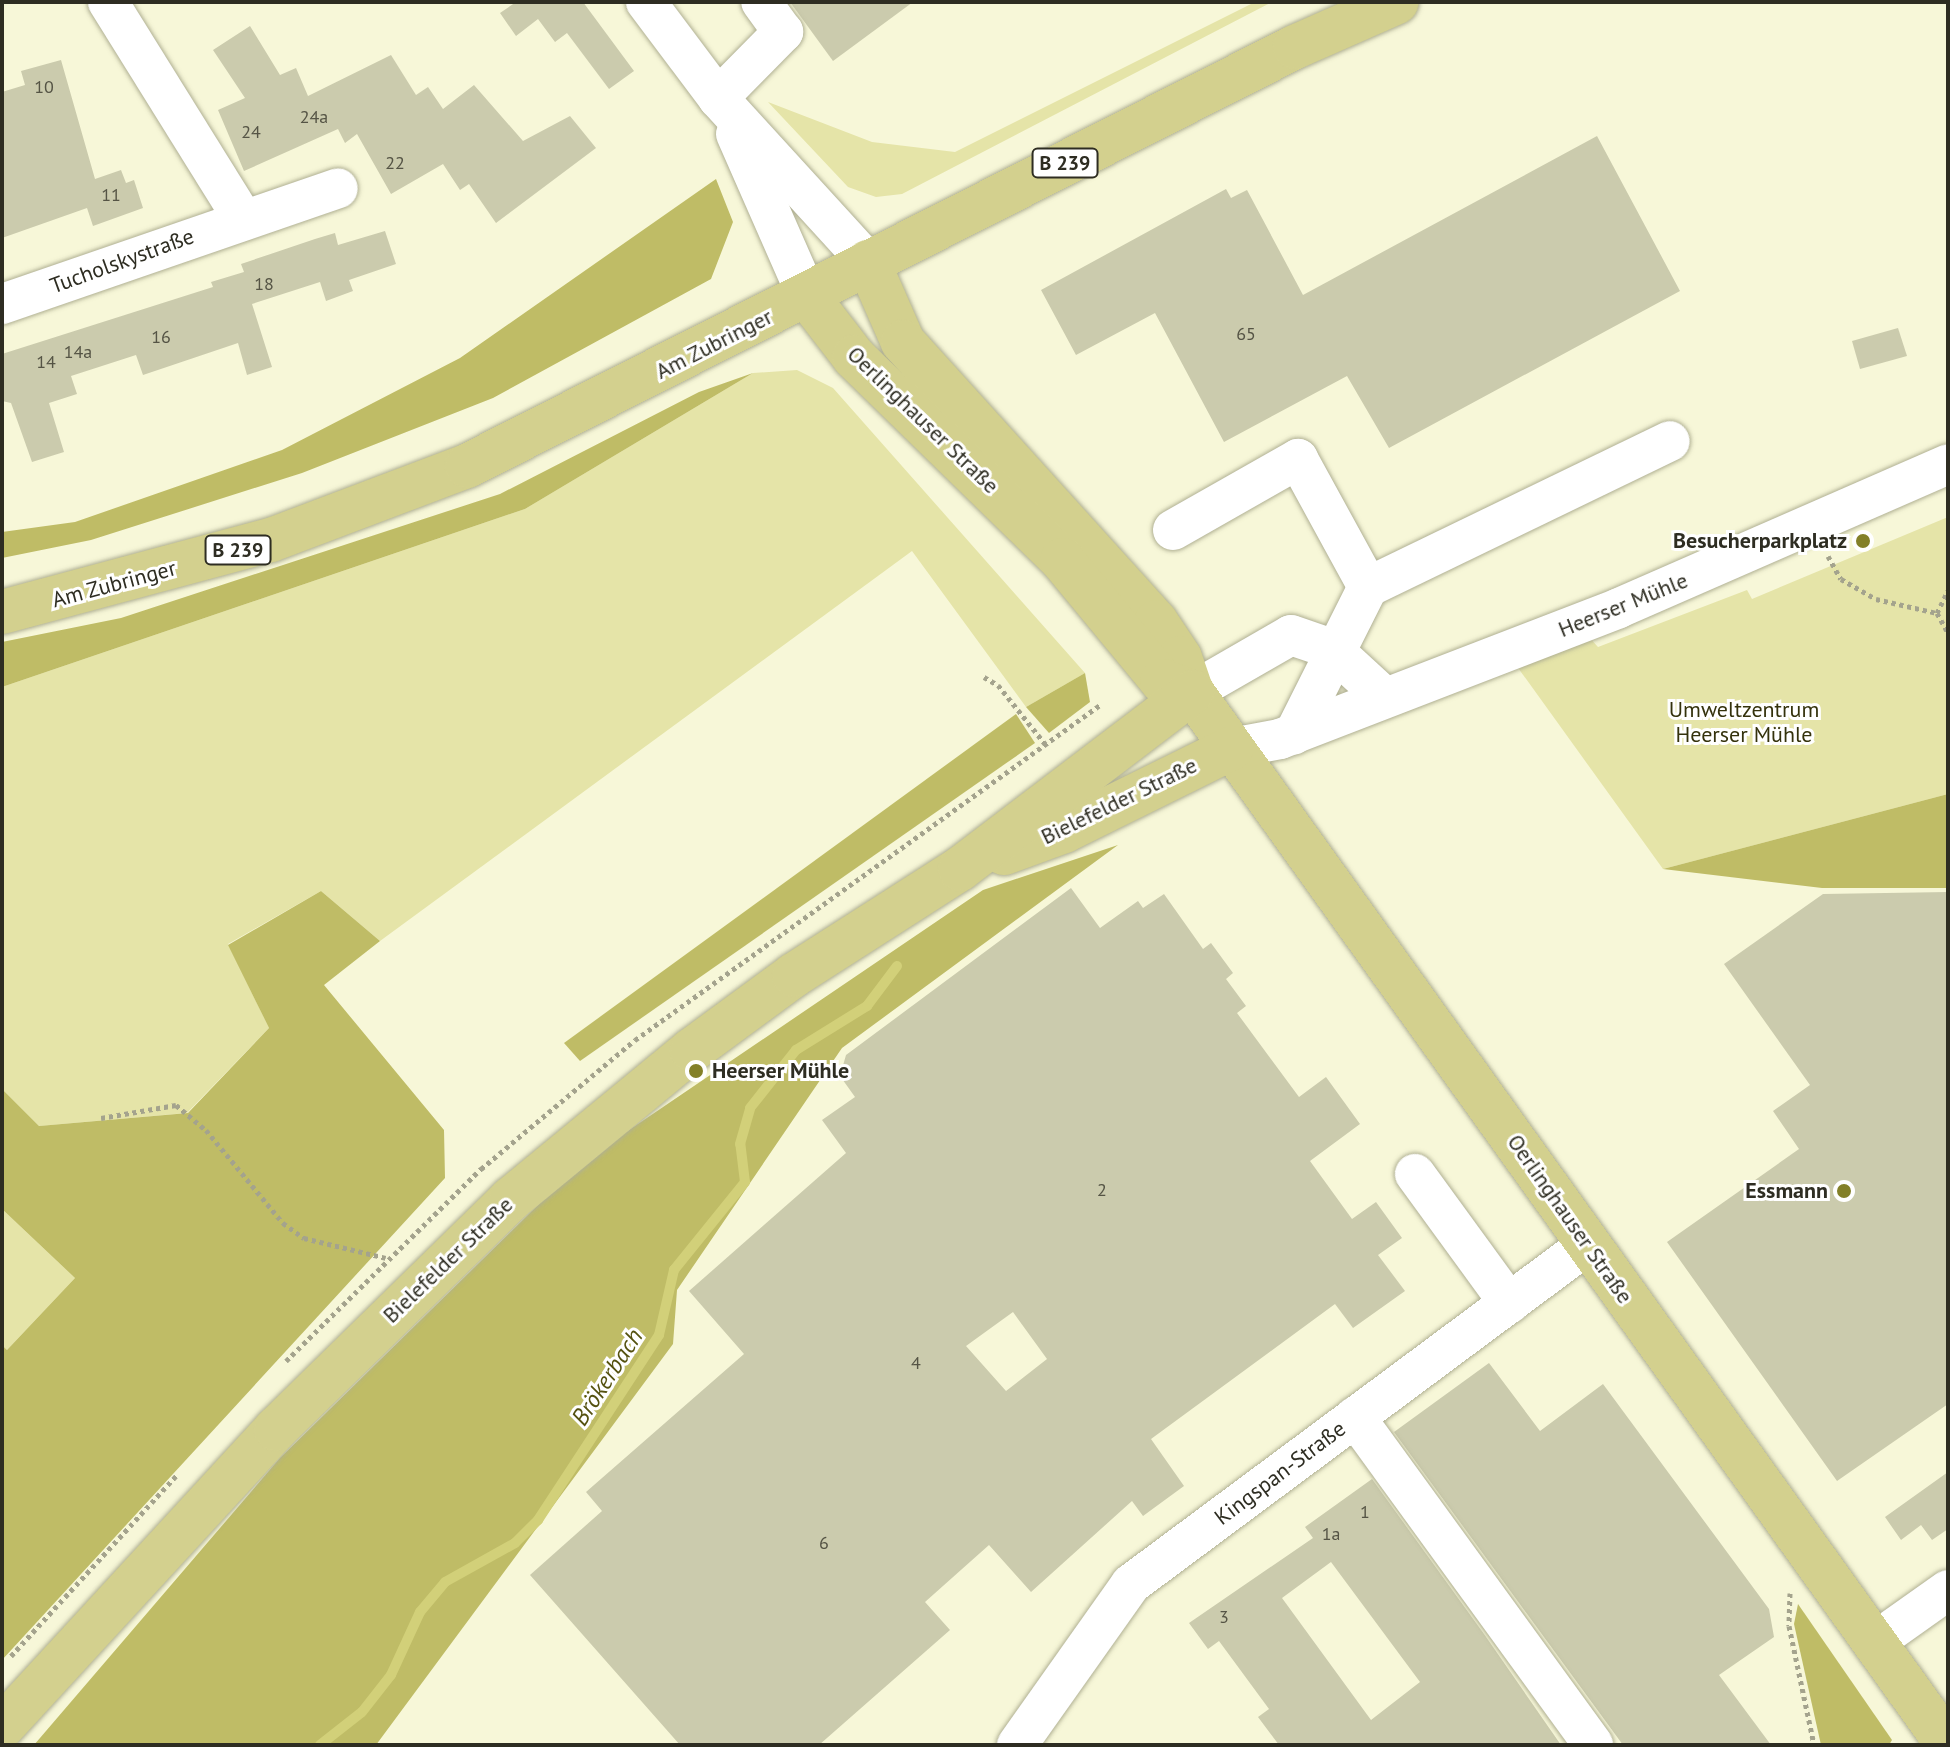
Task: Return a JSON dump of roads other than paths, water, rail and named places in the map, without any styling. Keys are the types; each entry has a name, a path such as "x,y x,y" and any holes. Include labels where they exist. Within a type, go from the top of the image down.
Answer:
{"main road":[{"name":"Am Zubringer","path":"2,612 271,540 467,466 807,296 868,262 1397,2"},
{"name":"Oerlinghauser Straße","path":"868,262 903,342 1156,622 1180,658 1192,692 1948,1745"},
{"name":"Oerlinghauser Straße","path":"807,296 854,357 1062,560 1162,681 1192,692"},
{"name":"Bielefelder Straße","path":"2,1727 112,1601 439,1265 692,1050 794,975 960,869 1192,692"},
{"name":"Bielefelder Straße","path":"960,869 1064,831 1232,748"}],"street":[{"path":"108,2 242,217"},
{"name":"Oerlinghauser Straße","path":"646,2 718,98 868,262"},
{"path":"718,98 783,32 761,2"},
{"name":"Oerlinghauser Straße","path":"718,98 807,296"},
{"name":"Tucholskystraße","path":"2,304 242,217 338,188"},
{"path":"1294,734 1332,649 1368,587 1670,441"},
{"path":"1173,530 1298,459 1368,587"},
{"name":"Heerser Mühle","path":"1232,748 1294,734 1382,695 1619,608 1812,527 1948,464"},
{"path":"1192,692 1291,635 1332,649 1382,695"},
{"path":"1415,1174 1509,1303"},
{"name":"Kingspan-Straße","path":"1017,1745 1131,1584 1587,1245"},
{"path":"1355,1417 1593,1745"},
{"path":"1876,1641 1948,1590"}],"waterway":[{"name":"Brökerbach","path":"320,1745 362,1712 391,1675 420,1612 445,1582 515,1543 538,1520 659,1335 674,1270 745,1182 740,1144 750,1108 796,1050 867,1006 897,966"}],"place":[{"name":"Besucherparkplatz","path":"1863,541"},
{"name":"Heerser Mühle","path":"696,1071"},
{"name":"Essmann","path":"1844,1191"}],"park label":[{"name":"Umweltzentrum Heerser Mühle","path":"1744,722"}]}
